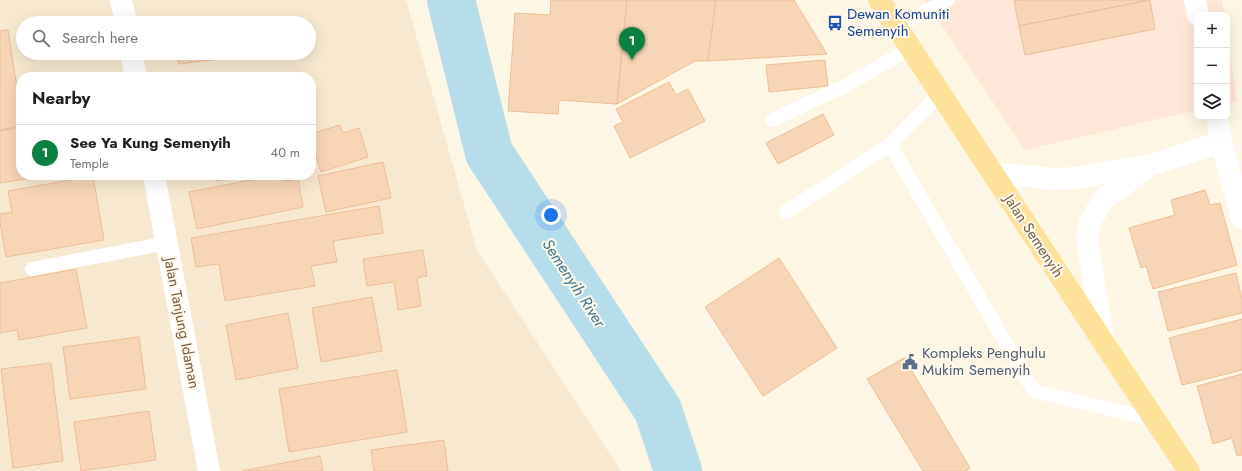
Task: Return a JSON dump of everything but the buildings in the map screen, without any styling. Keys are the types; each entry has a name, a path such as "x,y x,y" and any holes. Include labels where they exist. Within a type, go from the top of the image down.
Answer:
{"main road":[{"name":"Jalan Semenyih","path":"879,0 1104,343 1190,471"}],"street":[{"path":"121,0 124,16"},
{"path":"1195,0 1197,12"},
{"path":"132,60 135,72"},
{"path":"1217,120 1221,142 1242,218"},
{"path":"994,174 1051,179 1078,178 1151,165 1221,142"},
{"path":"1104,343 1087,239 1090,222 1104,199 1151,165"},
{"name":"Jalan Tanjung Idaman","path":"155,180 209,471"}],"lane":[{"path":"897,27 948,0"},
{"path":"772,120 845,86 911,48"},
{"path":"786,212 890,145 940,94"},
{"path":"890,145 1034,391 1155,420"},
{"path":"32,269 167,243"}],"shaded area":[{"path":"0,0 406,0 477,250 621,471 0,471"},
{"path":"925,0 1222,0 1224,12 1194,12 1194,111 1025,150"},
{"path":"1230,53 1237,101 1230,103"}],"waterway":[{"name":"Semenyih River","path":"451,0 489,153 658,410 678,471"}],"place":[{"name":"Dewan Komuniti Semenyih","path":"835,23"},
{"name":"See Ya Kung Semenyih","path":"632,60"},
{"name":"Kompleks Penghulu Mukim Semenyih","path":"910,362"}]}
